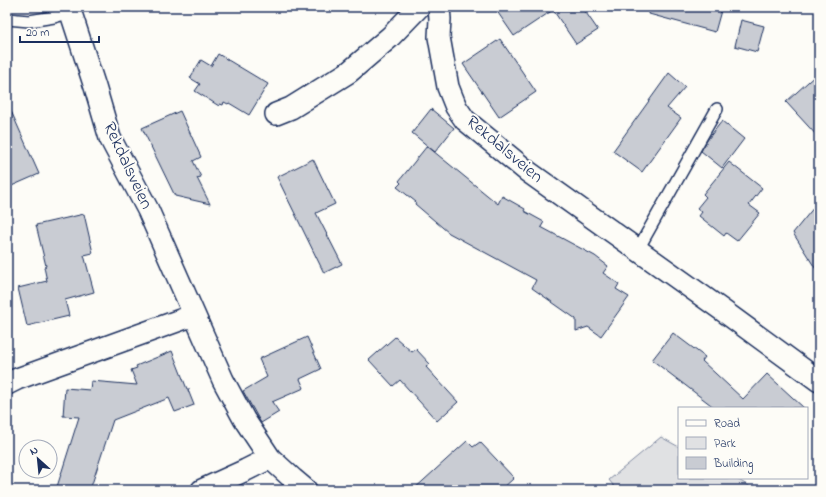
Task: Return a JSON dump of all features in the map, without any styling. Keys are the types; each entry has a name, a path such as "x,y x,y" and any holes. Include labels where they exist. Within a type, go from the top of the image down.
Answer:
{"street":[{"path":"276,114 291,108 349,72 390,37 419,7"},
{"name":"Rekdalsveien","path":"439,7 440,37 448,87 456,107 465,120 527,171 819,381"},
{"name":"Rekdalsveien","path":"70,10 110,138 148,210 223,380 244,419 270,458 306,490"},
{"path":"7,384 17,379 194,315"},
{"path":"202,490 270,458"}],"lane":[{"name":"Rekdalsveien","path":"7,19 29,21 54,17 70,10"},
{"path":"637,250 717,109"}],"green space":[{"path":"661,437 678,446 678,479 737,479 756,490 617,490 609,480"}],"building":[{"path":"494,7 582,7 598,30 576,44 553,10 514,36"},
{"path":"650,7 722,7 715,32 649,14"},
{"path":"741,20 764,26 757,52 735,46"},
{"path":"500,39 536,92 499,117 463,64"},
{"path":"218,54 268,84 249,115 229,103 224,102 223,105 220,104 219,106 195,91 200,84 190,78 201,60 211,66"},
{"path":"819,72 819,138 786,102"},
{"path":"669,73 685,87 667,108 681,118 642,172 613,151"},
{"path":"7,102 39,174 7,188"},
{"path":"431,109 454,128 435,152 412,133"},
{"path":"180,111 201,157 193,161 201,177 197,178 210,204 175,196 142,128"},
{"path":"722,121 744,139 722,168 701,151"},
{"path":"427,146 498,204 502,196 544,222 541,227 595,256 608,266 603,273 619,284 616,289 629,297 601,336 588,327 576,331 576,319 532,288 536,280 449,233 415,204 416,202 397,187 401,183 399,181"},
{"path":"313,159 335,204 316,213 342,264 324,273 277,177"},
{"path":"729,162 762,188 749,205 760,213 737,241 726,233 724,236 699,216 702,212 697,208 706,197 703,194"},
{"path":"819,201 819,274 793,233"},
{"path":"84,214 93,253 84,255 94,292 65,300 69,316 27,326 18,288 47,281 44,267 46,266 36,225"},
{"path":"673,333 705,357 702,361 743,399 767,374 803,407 714,407 652,360"},
{"path":"307,337 321,369 300,379 304,388 272,402 279,412 261,423 243,391 267,377 259,359"},
{"path":"395,337 412,352 416,349 430,364 426,367 458,402 437,421 400,380 393,386 369,360"},
{"path":"172,351 187,389 190,389 188,390 194,405 175,412 169,398 113,420 90,490 56,490 79,417 63,416 65,388 90,390 91,381 137,385 131,370 137,368 136,366"},
{"path":"467,441 473,447 480,442 514,478 501,490 413,490"}]}
